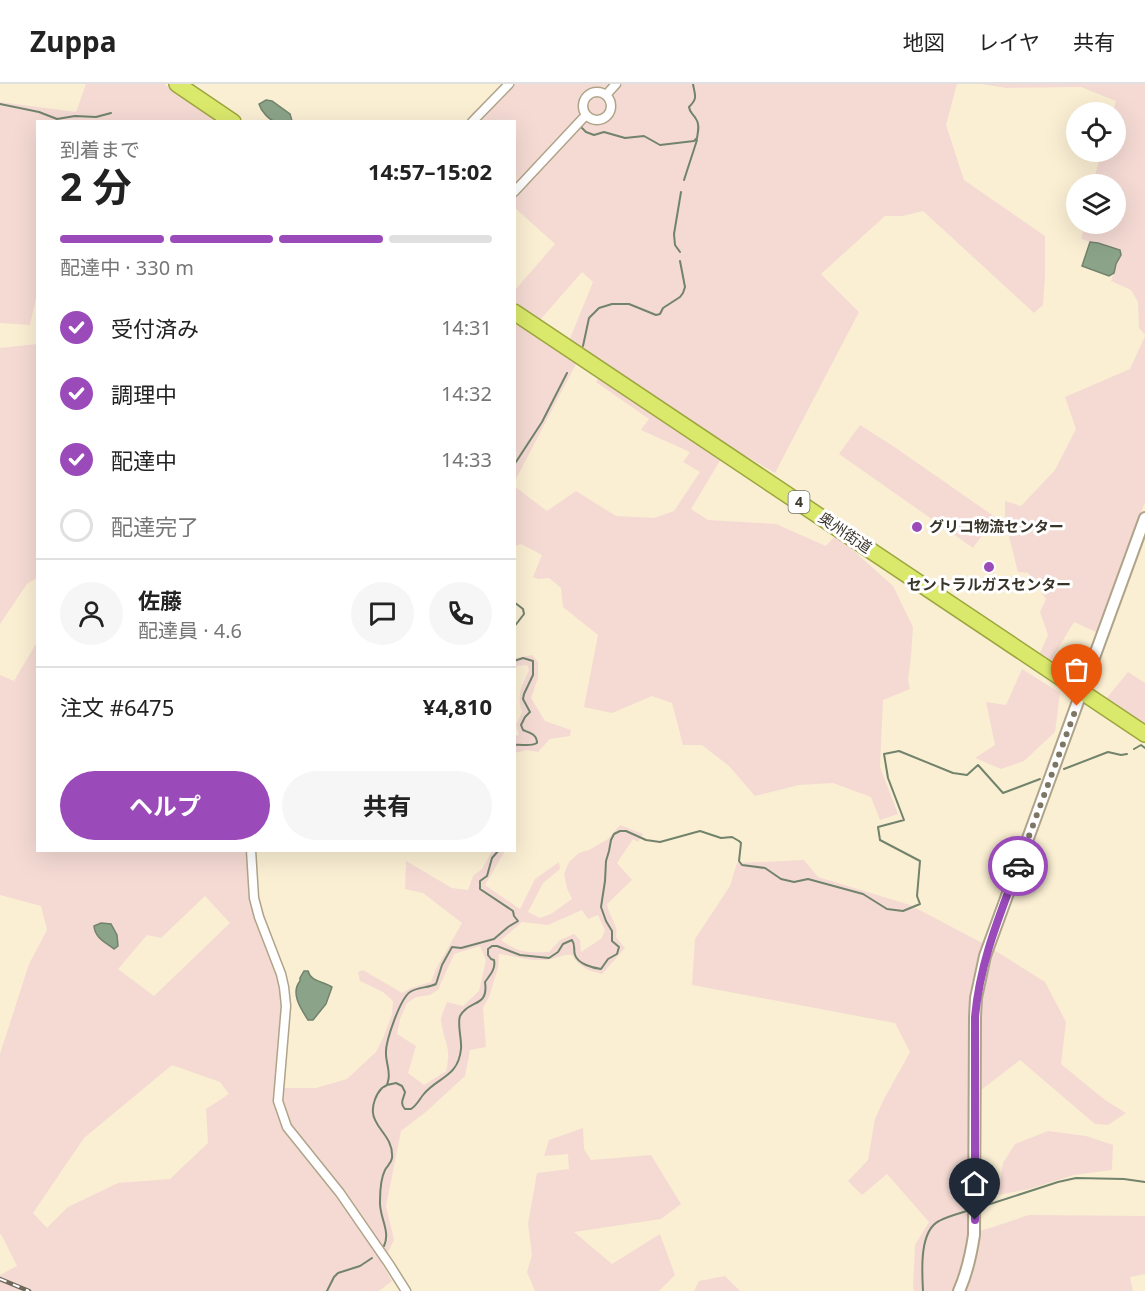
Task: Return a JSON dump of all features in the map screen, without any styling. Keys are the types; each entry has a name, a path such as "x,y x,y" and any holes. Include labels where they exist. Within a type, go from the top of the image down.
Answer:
{"highway":[{"path":"177,84 230,120"},
{"name":"奥州街道","path":"516,313 1145,734"}],"street":[{"path":"474,120 509,84"},
{"path":"606,95 616,84"},
{"path":"594,92 606,95 611,104 607,116 598,120 586,115 583,106 585,98 594,92"},
{"path":"516,190 586,115"},
{"path":"959,1291 971,1254 974,1235 975,1017 985,956 1145,518"},
{"path":"251,852 254,898 284,987 286,1006 278,1101 281,1113 287,1127 340,1193 406,1291"}],"shaded area":[{"path":"86,84 164,84 219,120 36,120 36,298 30,325 0,323 0,102 76,112"},
{"path":"505,84 957,84 946,125 964,180 1045,236 1043,305 1034,313 923,211 903,216 885,216 821,274 859,312 775,473 670,410 569,341 593,282 582,272 540,320 516,305 516,289 555,244 516,209 516,120 467,120"},
{"path":"982,84 1145,84 1145,335 1139,328 1138,302 1131,290 1111,281 1121,251 1081,239 1082,234 1126,234 1126,174 1096,174 1098,162 1126,162 1126,102 1116,102 1081,87 1006,88"},
{"path":"266,100 272,101 290,114 292,120 272,120 259,104"},
{"path":"1090,242 1120,250 1121,255 1114,273 1109,276 1082,266"},
{"path":"516,320 577,362 516,479"},
{"path":"1145,336 1145,502 1096,632 1074,622 1051,660 1040,653 1048,635 1040,612 1046,599 1028,573 1018,572 1005,521 1005,501 1021,506 1055,470 1076,429 1065,397 1130,369"},
{"path":"36,344 36,579 27,584 0,624 0,348"},
{"path":"601,375 721,459 691,509 708,520 776,524 826,546 836,535 893,586 913,627 908,680 910,689 883,700 880,767 898,814 880,820 871,797 833,783 799,785 755,796 729,766 702,745 683,745 672,703 652,696 612,713 584,707 598,635 563,607 561,588 549,578 533,577 542,555 521,544 516,546 516,488 547,511 576,491 616,516 654,518 674,511 700,472 683,462 690,452 641,430 649,419 596,382"},
{"path":"860,425 995,517 973,548 839,454"},
{"path":"36,644 36,852 256,852 260,902 284,971 290,1000 283,1088 316,1088 347,1079 376,1052 392,1014 393,1001 383,992 360,981 358,972 363,970 402,993 431,982 462,923 423,893 405,889 406,861 452,888 468,890 473,876 482,869 491,852 504,852 485,885 520,909 535,879 559,862 560,869 543,883 528,912 540,918 551,914 572,899 564,874 569,862 579,853 608,839 620,825 643,834 638,842 633,839 617,863 632,880 607,904 616,929 616,937 625,948 602,974 585,968 572,955 537,960 499,954 498,968 483,1008 486,1047 470,1050 465,1076 401,1131 386,1206 394,1240 382,1264 392,1281 379,1291 0,1291 0,1275 17,1266 0,1234 0,1054 29,964 47,930 41,906 0,895 0,675 14,681","holes":["205,896 230,923 154,996 118,969 147,935 161,938","582,910 588,919 598,915 605,930 602,938 581,952 580,940 574,934 560,940 549,952 524,951 513,948 501,940 522,922 548,925","480,946 486,960 479,991 463,1006 447,1002 441,1021 448,1050 446,1071 424,1085 408,1073 416,1046 397,1034 400,1019 407,1003 416,997 430,995 438,990 454,954","172,1065 220,1082 229,1094 206,1109 208,1143 170,1179 118,1183 68,1207 47,1228 33,1213 84,1138"]},
{"path":"532,655 538,662 538,678 531,698 545,721 571,730 570,736 550,739 538,752 527,750 516,753 516,736 519,735 516,725 522,712 520,695 529,670 527,665 516,668 516,658"},
{"path":"1022,669 1060,693 1055,732 1024,761 1001,769 975,758 995,745 986,702 1006,705"},
{"path":"1128,672 1145,683 1145,726 1106,699"},
{"path":"804,860 818,877 910,905 986,945 1045,982 1066,1022 1061,1064 1105,1100 1126,1113 1108,1125 1095,1124 1020,1060 972,1097 979,1231 1029,1215 1145,1216 1145,1274 1130,1277 1133,1291 914,1291 915,1245 929,1222 887,1174 862,1195 848,1181 868,1160 875,1119 910,1052 895,1023 692,985 695,939 730,886 737,863"},
{"path":"101,923 111,924 117,935 118,946 114,949 96,934 94,926"},
{"path":"304,971 308,971 315,979 332,987 326,1004 313,1020 308,1020 296,996 297,986"},
{"path":"583,1128 584,1149 591,1160 651,1155 681,1204 661,1219 574,1232 612,1264 660,1234 675,1275 659,1291 535,1291 527,1272 532,1255 528,1224 537,1173 569,1169 568,1154 544,1156 549,1140"},
{"path":"1048,1131 1086,1136 1113,1145 1112,1170 1074,1175 1029,1189 998,1195 1003,1163 1015,1144"},
{"path":"725,1276 740,1291 694,1291 699,1281"}],"waterway":[{"path":"581,127 594,135 604,132 625,138 644,136 660,145 694,141 697,138 698,126 689,107 695,99 693,84"},
{"path":"0,104 39,112 57,119 75,116 96,117 111,113"},
{"path":"684,180 697,140"},
{"path":"680,252 675,245 674,234 681,192"},
{"path":"583,346 589,318 599,308 612,304 629,304 656,315 680,297 685,287 680,261"},
{"path":"516,462 542,422 567,373"},
{"path":"516,604 523,609 524,614 516,624"},
{"path":"516,660 523,658 533,661 533,675 523,699 530,712 521,725 523,730 531,733 537,740 534,744 516,745"},
{"path":"1134,749 1141,745 1145,748"},
{"path":"387,1085 396,1083 402,1086 405,1092 402,1105 405,1109 411,1109 429,1089 456,1066 461,1049 460,1016 484,996 485,982 494,966 494,960 488,955 488,949 492,946 520,955 549,958 558,952 563,944 572,940 575,955 579,961 590,967 601,969 608,959 617,954 619,947 612,941 612,931 601,907 606,861 611,840 614,834 620,831 660,842 700,831 721,838 732,837 741,843 739,861 742,865 765,868 781,879 794,882 808,879 863,894 887,909 903,911 920,904 917,896 920,861 880,840 878,827 904,820 888,778 884,754 899,751 953,773 967,775 978,765 1003,793 1040,779"},
{"path":"1064,769 1108,752 1127,754"},
{"path":"384,1246 386,1229 380,1207 381,1190 392,1151 387,1138 374,1118 373,1110 376,1096 387,1085 389,1078 386,1048 406,996 416,989 436,984 442,965 452,947 461,948 494,939 518,921 513,911 480,889 480,881 487,876 492,858 497,852"},
{"path":"984,1206 1076,1178 1145,1182"},
{"path":"923,1291 923,1253 928,1233 939,1221 970,1210"},
{"path":"327,1291 338,1273 360,1266 372,1258"}],"railway":[{"path":"0,1279 29,1291"}],"way so far":[{"path":"1018,866 1077,706"}],"place":[{"name":"グリコ物流センター","path":"917,527"},
{"name":"セントラルガスセンター","path":"989,567"}],"route":[{"path":"975,1220 976,998 985,956 1018,866"}]}
